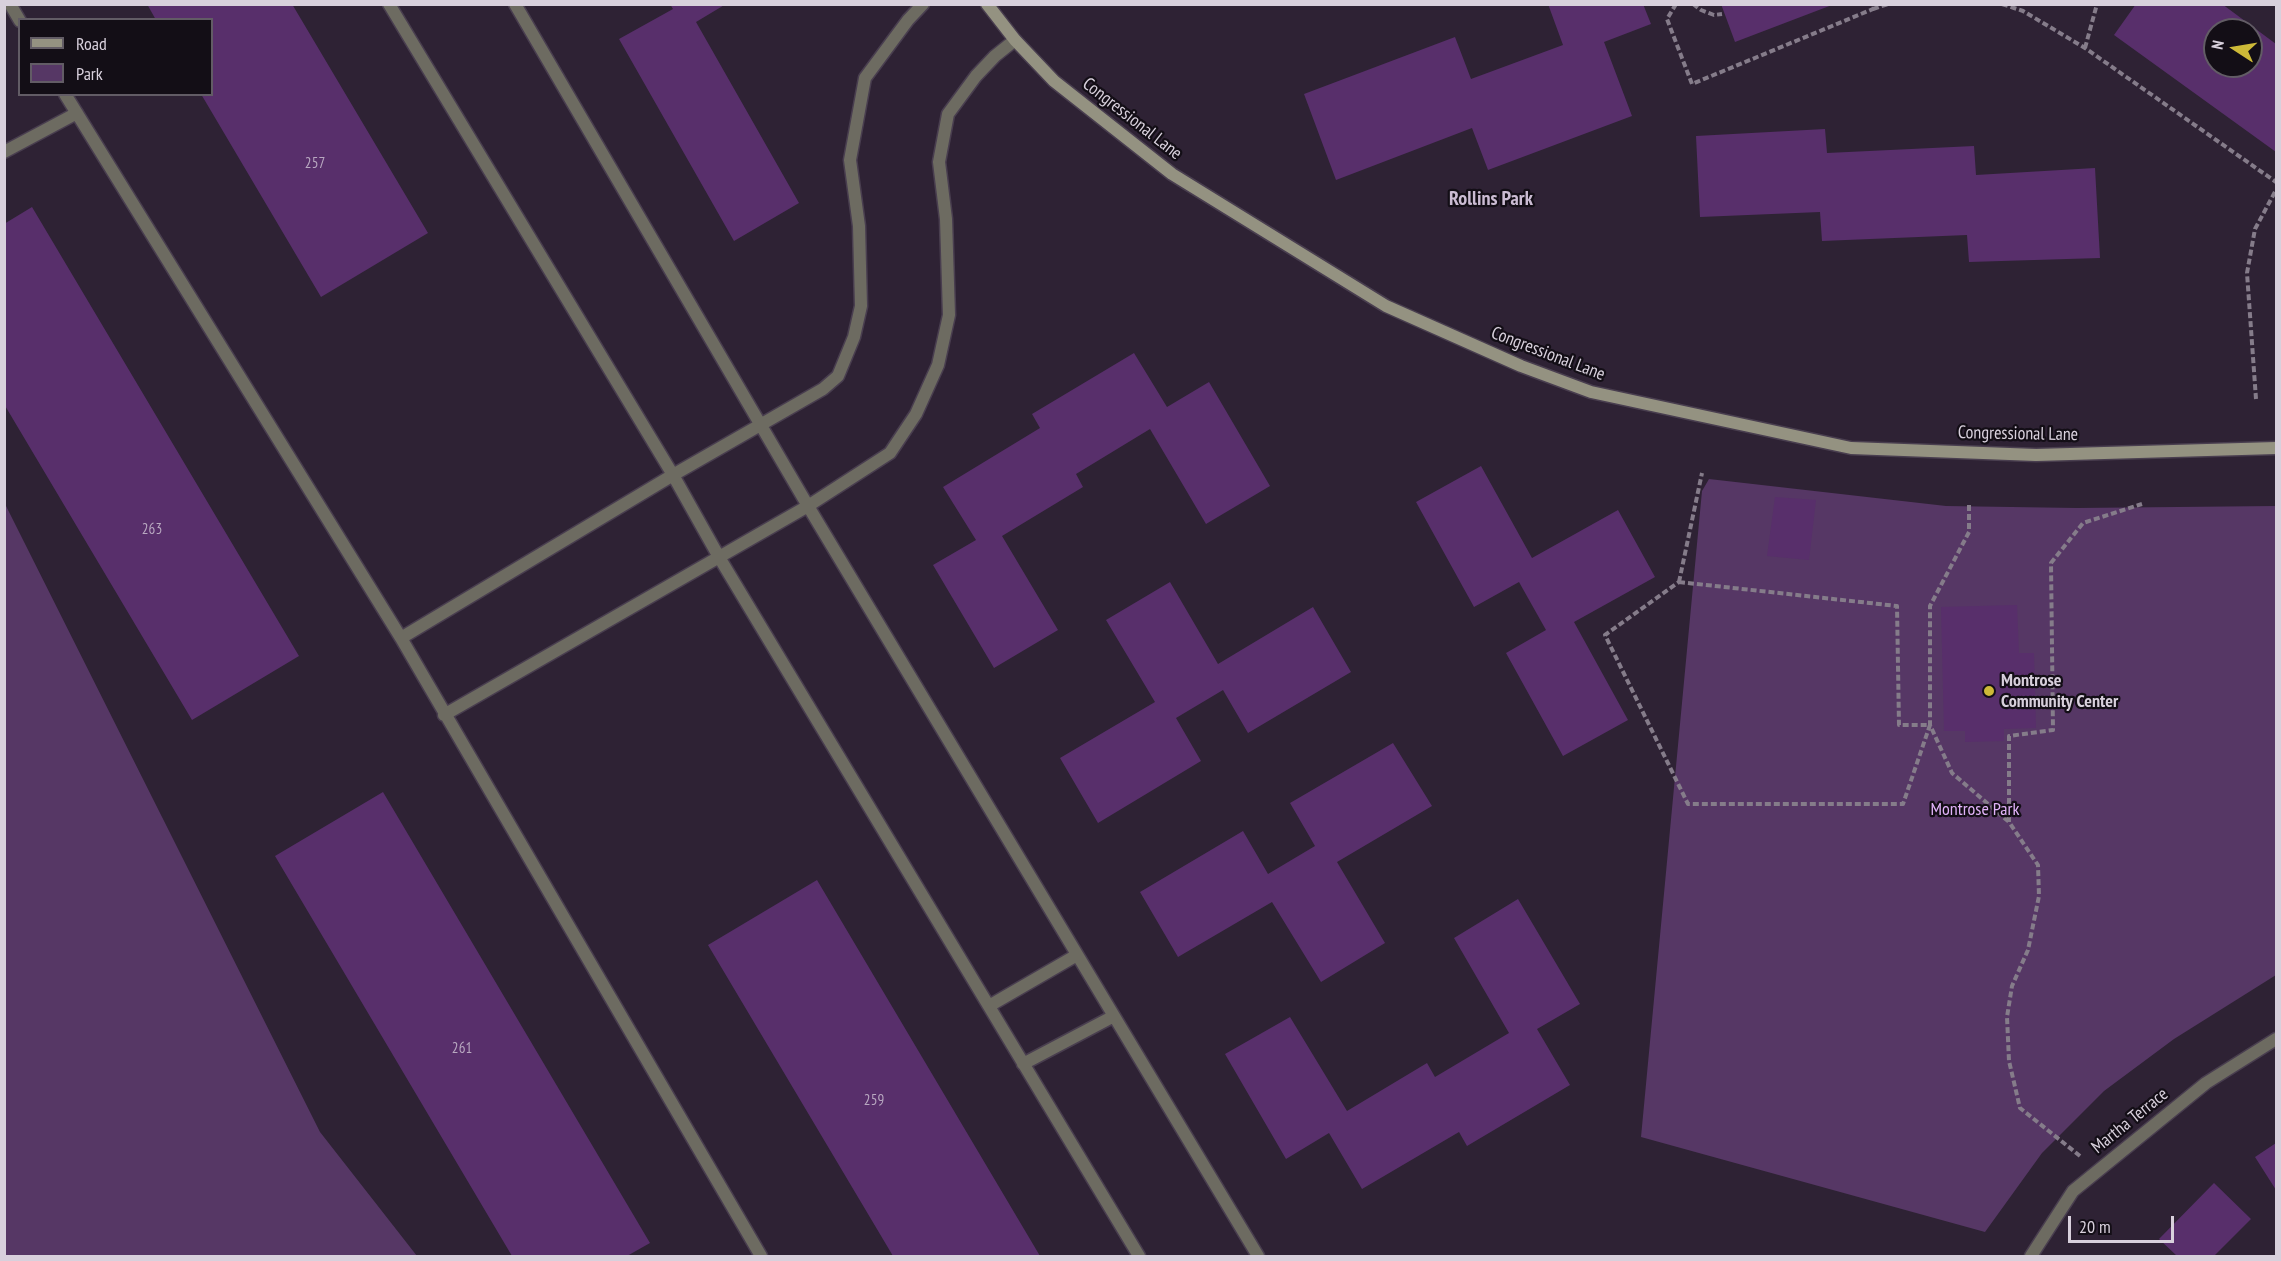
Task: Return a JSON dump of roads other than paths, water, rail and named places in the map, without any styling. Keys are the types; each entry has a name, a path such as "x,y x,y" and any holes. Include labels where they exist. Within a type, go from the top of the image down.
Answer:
{"street":[{"path":"9,4 18,18"},
{"path":"389,4 674,475 719,557 1139,1257"},
{"path":"515,4 808,506 1258,1257"},
{"path":"401,638 674,475 824,389 838,376 854,337 861,306 859,226 850,160 865,78 923,4"},
{"name":"Congressional Lane","path":"987,4 1015,40 1054,81 1172,174 1376,300 1521,366 1591,392 1851,448 2036,455 2277,448"},
{"path":"444,715 808,506 890,453 916,414 938,364 949,315 946,219 939,162 948,114 976,76 995,56 1015,40"},
{"path":"66,96 401,638 761,1257"},
{"path":"4,152 77,113"},
{"path":"989,1006 1077,955"},
{"path":"1023,1064 1114,1016"},
{"name":"Martha Terrace","path":"2031,1257 2073,1191 2206,1083 2277,1039"}],"place":[{"name":"Montrose Community Center","path":"1989,691"}],"district":[{"name":"Rollins Park","path":"1491,199"}],"park label":[{"name":"Montrose Park","path":"1975,810"}]}
